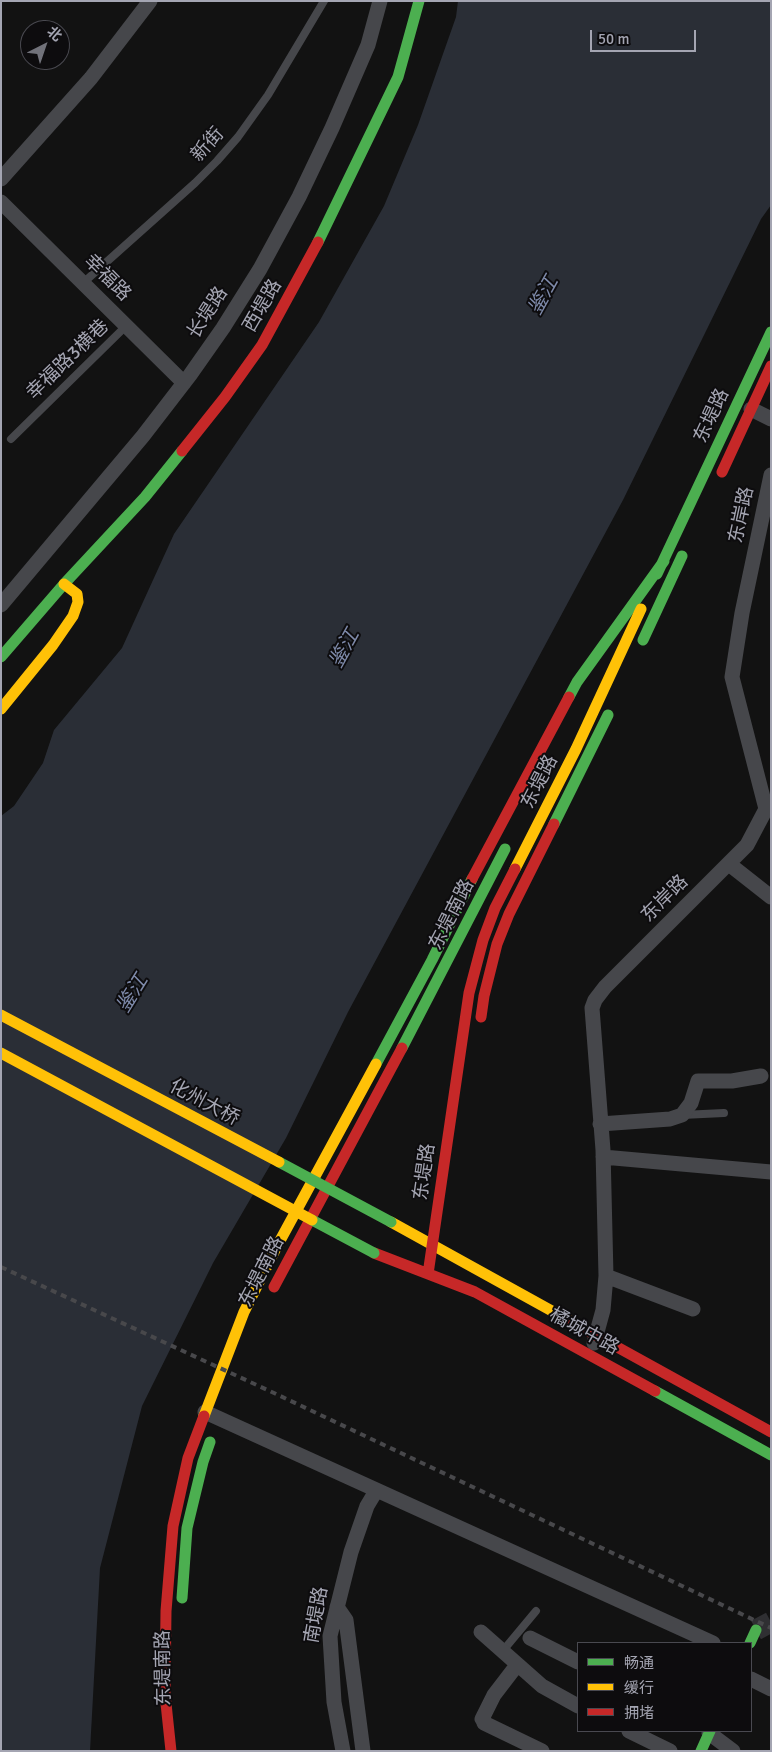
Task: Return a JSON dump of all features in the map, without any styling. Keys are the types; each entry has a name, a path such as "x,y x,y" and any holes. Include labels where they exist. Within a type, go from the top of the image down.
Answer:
{"main road":[{"name":"西堤路","path":"1,657 64,584 145,497 225,397 266,338 312,255 388,100 406,52 419,1"},
{"name":"东堤路","path":"428,1274 469,993 483,940 495,908 576,749 771,332"},
{"name":"东堤路","path":"715,486 771,366"},
{"path":"639,649 687,546"},
{"name":"东堤南路","path":"181,1612 188,1528 215,1413 244,1312 276,1248 432,960 486,852 577,682 664,561"},
{"path":"1,709 53,645 73,616 78,602 77,594 64,584"},
{"name":"东堤路","path":"480,1026 484,996 498,944 509,914 614,702"},
{"path":"486,852 528,844 544,845"},
{"name":"东堤南路","path":"270,1294 294,1246 455,965 505,848"},
{"path":"455,965 474,975"},
{"name":"化州大桥","path":"1,1015 391,1222"},
{"name":"橘城中路","path":"1,1053 374,1253 428,1274 444,1261"},
{"name":"橘城中路","path":"391,1222 432,1245 444,1261 475,1292 771,1455"},
{"name":"橘城中路","path":"444,1261 596,1336 771,1432"},
{"name":"东堤南路","path":"172,1751 165,1684 166,1611 173,1526 188,1458 215,1413"},
{"path":"750,1642 756,1630"},
{"path":"701,1751 710,1732"}],"street":[{"path":"1,179 92,78 150,1"},
{"name":"长堤路","path":"1,605 143,436 184,384 223,328 260,269 299,197 332,128 368,45 380,1"},
{"name":"幸福路","path":"1,202 184,384"},
{"path":"751,409 771,419"},
{"name":"东岸路","path":"590,1355 603,1310 606,1276 603,1156 591,1010 593,1004 606,987 747,845 766,810 732,677 742,613 770,485"},
{"path":"729,864 771,897"},
{"path":"600,1124 670,1120 682,1115 691,1103 698,1081 732,1081 761,1076"},
{"path":"603,1156 771,1172"},
{"path":"606,1276 693,1309"},
{"path":"215,1413 376,1491 711,1642"},
{"name":"南堤路","path":"343,1751 334,1702 330,1636 346,1567 362,1518 376,1491"},
{"path":"337,1607 346,1620 364,1751"},
{"path":"481,1632 542,1686 577,1705"},
{"path":"530,1638 577,1662"},
{"path":"512,1660 483,1721 542,1751"},
{"path":"752,1680 771,1689"},
{"path":"631,1732 670,1751"},
{"path":"710,1732 733,1751"}],"lane":[{"name":"新街","path":"83,283 195,183 238,137 268,95 324,1"},
{"name":"幸福路3横巷","path":"11,439 126,326"},
{"path":"682,1115 724,1113"},
{"path":"512,1660 505,1651 506,1646 536,1611"}],"water":[{"name":"鉴江","path":"458,1 771,1 771,205 761,219 623,500 348,1012 286,1138 213,1263 142,1406 100,1568 90,1751 1,1751 1,816 14,806 43,763 54,730 122,648 174,534 319,322 384,206 418,125 456,17"}],"tunnel":[{"path":"756,1630 771,1622"}],"railway":[{"path":"1,1267 274,1393 771,1628"}],"traffic: fast":[{"path":"318,242 398,77 419,1"},
{"path":"657,574 771,332"},
{"path":"1,657 64,584 145,497 182,451"},
{"path":"643,640 682,556"},
{"path":"569,697 577,682 664,561"},
{"path":"554,824 608,715"},
{"path":"402,1048 505,849"},
{"path":"376,1064 432,960 472,879"},
{"path":"279,1162 391,1222"},
{"path":"312,1220 374,1253"},
{"path":"655,1391 771,1455"},
{"path":"182,1598 187,1528 203,1462 210,1442"},
{"path":"750,1642 756,1630"},
{"path":"701,1751 710,1732"}],"traffic: slow":[{"path":"1,709 53,645 73,616 78,602 77,594 64,584"},
{"path":"515,869 576,749 641,609"},
{"path":"1,1015 279,1162"},
{"path":"1,1053 312,1220"},
{"path":"204,1416 244,1312 276,1248 376,1064"},
{"path":"391,1222 570,1321"}],"traffic: jam":[{"path":"182,451 225,397 262,345 318,242"},
{"path":"722,472 771,366"},
{"path":"472,879 569,697"},
{"path":"481,1017 484,996 497,944 509,914 554,824"},
{"path":"428,1274 469,993 483,940 495,908 515,869"},
{"path":"274,1287 402,1048"},
{"path":"374,1253 475,1292 655,1391"},
{"path":"570,1321 771,1432"},
{"path":"171,1751 165,1694 166,1611 173,1526 188,1458 204,1416"}]}
